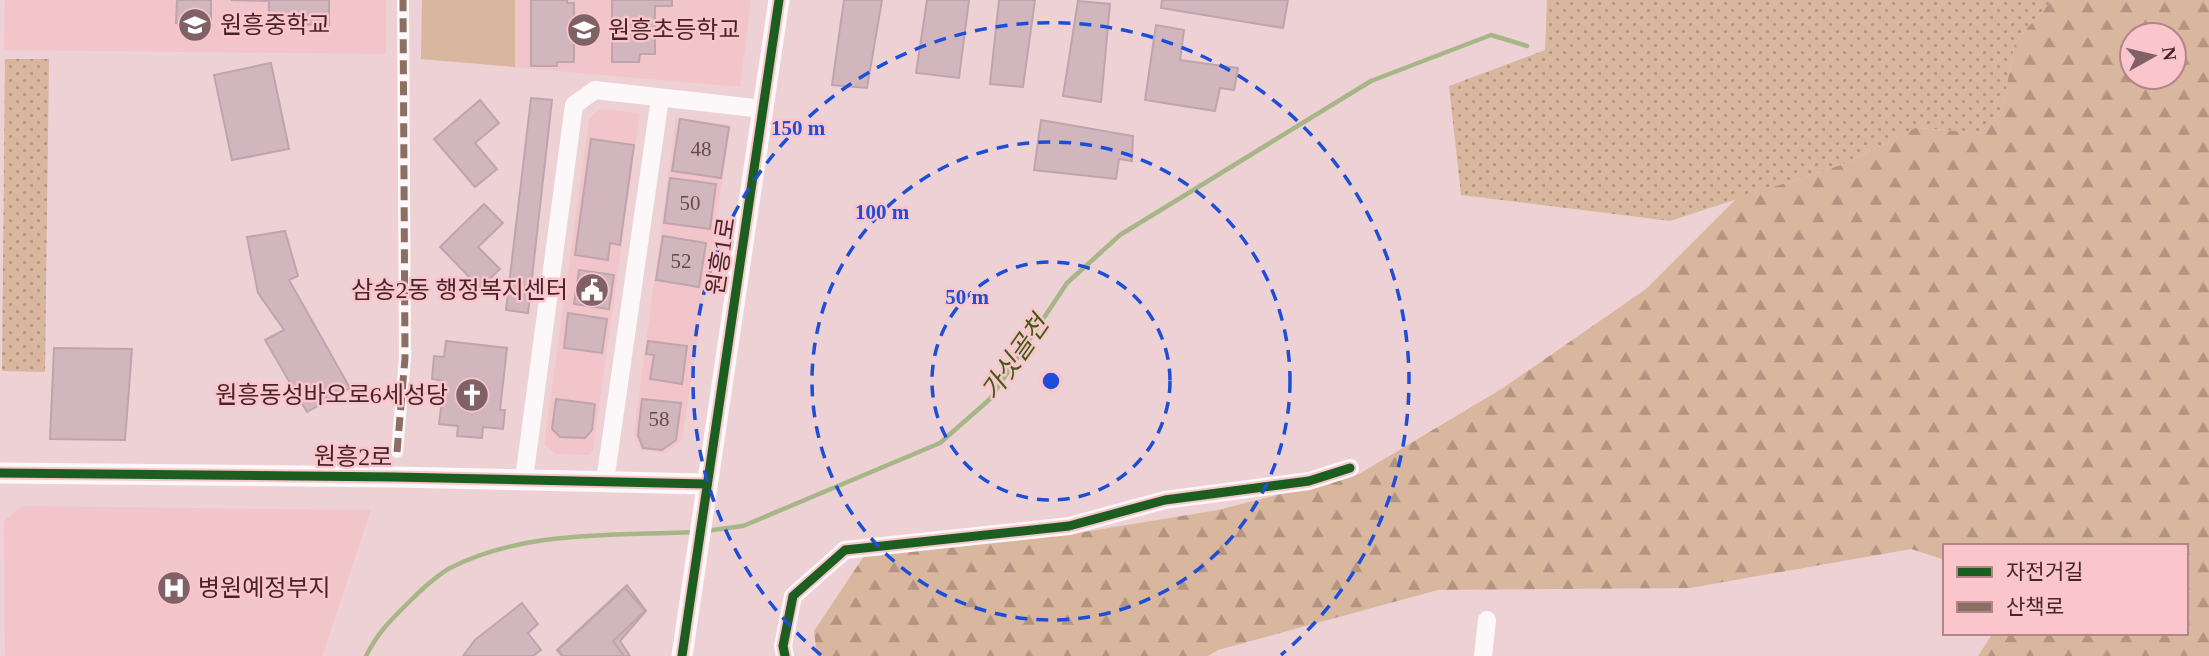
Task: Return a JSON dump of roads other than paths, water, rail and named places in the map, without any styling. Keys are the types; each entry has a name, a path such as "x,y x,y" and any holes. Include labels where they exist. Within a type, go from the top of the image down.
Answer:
{"street":[{"path":"397,452 405,358 403,0"},
{"name":"원흥1로","path":"682,656 779,0"},
{"path":"524,479 574,105 595,90 763,109"},
{"path":"606,481 660,98"},
{"path":"785,656 783,646 793,596 845,550 1069,526 1165,500 1309,481 1350,468"},
{"name":"원흥2로","path":"0,473 524,479 706,484"},
{"path":"1483,656 1487,620"}],"waterway":[{"name":"가싯골천","path":"705,531 743,526 940,443 990,399 1067,283 1120,235 1371,81 1491,35 1527,46"},
{"name":"가싯골천","path":"366,656 385,627 424,588 450,568 479,556 508,547 569,537 693,532"}],"place":[{"name":"원흥중학교","path":"195,25"},
{"name":"원흥초등학교","path":"584,30"},
{"name":"삼송2동 행정복지센터","path":"592,290"},
{"name":"원흥동성바오로6세성당","path":"472,395"},
{"name":"병원예정부지","path":"174,588"}]}
